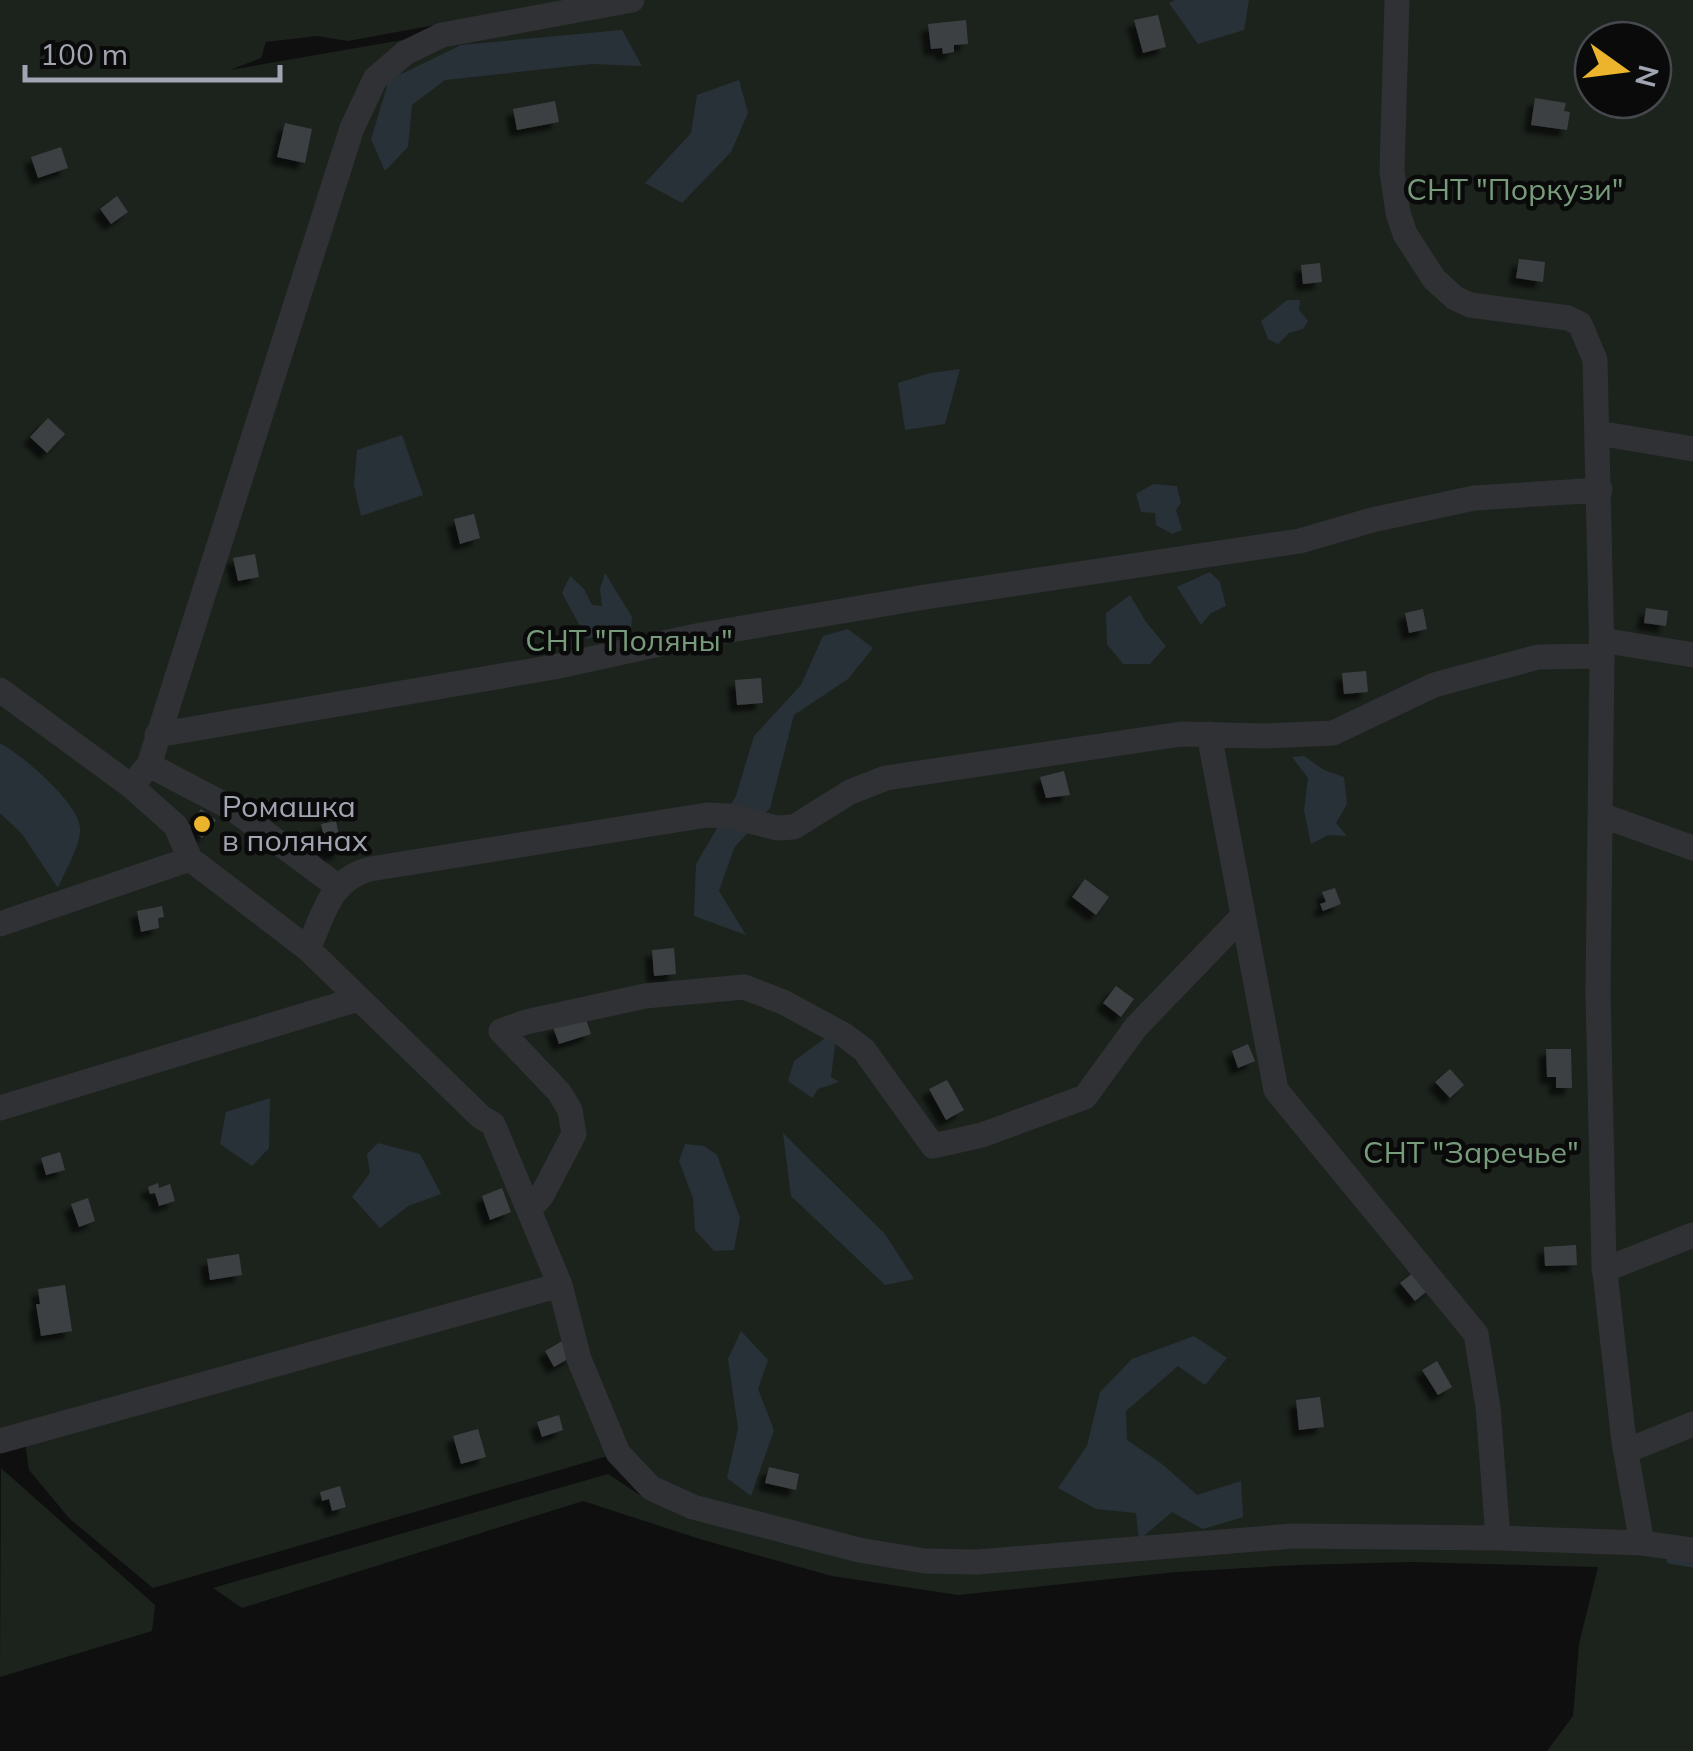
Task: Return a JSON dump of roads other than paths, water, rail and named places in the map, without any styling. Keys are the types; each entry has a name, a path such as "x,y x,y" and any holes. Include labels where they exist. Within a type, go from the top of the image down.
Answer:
{"street":[{"path":"131,786 149,766 352,128 375,79 405,53 442,35 632,0"},
{"path":"1398,0 1392,172 1404,234 1434,279 1455,298 1470,305 1558,316 1580,324 1595,360 1602,648 1598,992 1604,1270 1626,1451 1642,1544"},
{"path":"1598,433 1693,449"},
{"path":"157,735 554,667 701,635 925,596 1300,540 1474,498 1600,490"},
{"path":"308,949 337,886 350,875 370,869 707,816 730,816 777,828 794,827 850,792 886,778 1181,734 1333,734 1434,685 1538,657 1602,648 1693,655"},
{"path":"0,690 131,786 176,826 190,859 308,949 480,1117 493,1124 560,1285 578,1358 618,1453 651,1488 693,1508 859,1550 925,1561 976,1562 1293,1536 1498,1538 1693,1550"},
{"path":"1209,734 1276,1090 1476,1334 1488,1407 1498,1538"},
{"path":"149,766 233,808 337,886"},
{"path":"1601,815 1693,848"},
{"path":"0,924 190,859"},
{"path":"528,1210 542,1195 574,1134 570,1110 559,1092 501,1030 644,996 744,987 783,1002 844,1034 864,1050 933,1146 982,1134 1086,1097 1136,1027 1242,917"},
{"path":"0,1108 358,998"},
{"path":"1604,1270 1693,1235"},
{"path":"0,1441 560,1285"},
{"path":"1626,1451 1693,1424"}],"waterway":[{"path":"1669,1561 1693,1565"}],"place":[{"name":"Ромашка в полянах","path":"202,824"}],"park label":[{"name":"СНТ \"Поркузи\"","path":"1515,190"},
{"name":"СНТ \"Поляны\"","path":"629,641"},
{"name":"СНТ \"Заречье\"","path":"1471,1153"}]}
